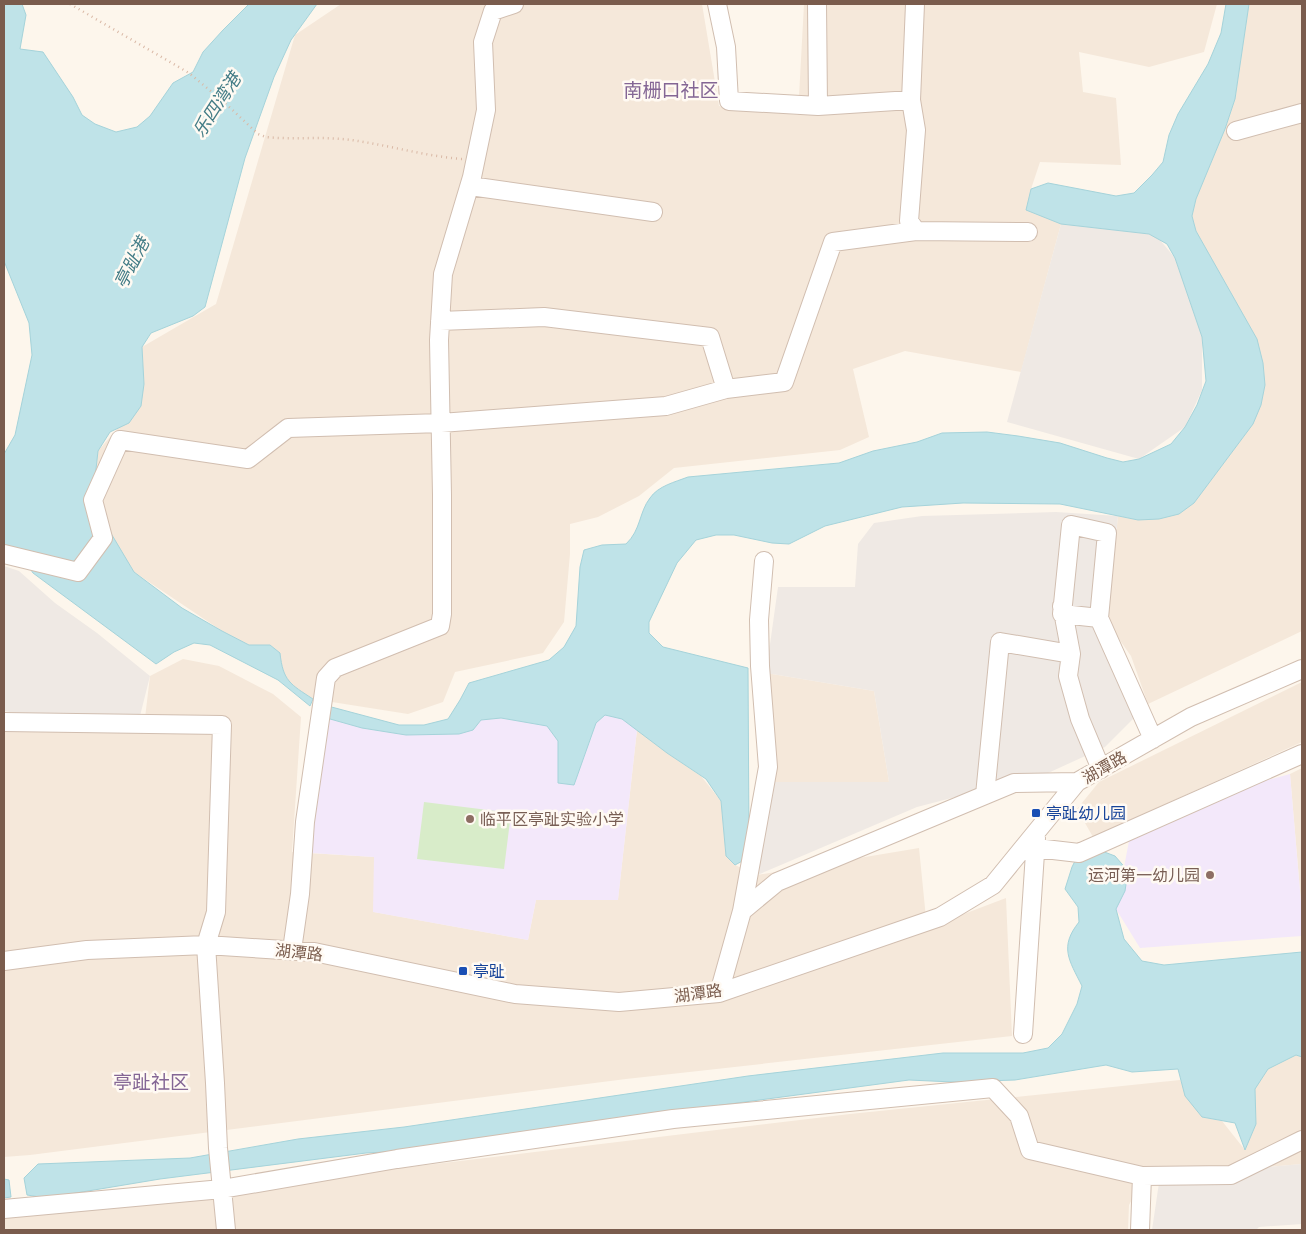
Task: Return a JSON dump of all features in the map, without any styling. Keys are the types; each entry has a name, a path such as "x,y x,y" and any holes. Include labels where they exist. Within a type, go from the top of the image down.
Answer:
{"street":[{"path":"292,950 300,894 305,822 326,678 336,668 440,626 442,614 440,321 443,274 470,186 486,110 483,42 492,11 514,4"},
{"path":"717,4 726,47 728,101 818,106 911,100"},
{"path":"817,4 818,106"},
{"path":"915,4 911,100 916,130 909,221 916,231"},
{"path":"1236,131 1302,113"},
{"path":"470,186 652,212"},
{"path":"4,554 78,572 103,538 93,500 120,440 248,459 288,428 441,423 666,406 726,388 784,382 833,242 916,231 1028,232"},
{"path":"440,321 544,317 710,337 726,388"},
{"path":"1101,769 1080,719 1068,676 1071,654 1063,610 1071,525 1107,533 1099,618 1152,739"},
{"path":"719,993 742,911 768,766 760,666 759,620 764,561"},
{"path":"1063,610 1099,618"},
{"path":"985,795 1000,642 1071,654"},
{"name":"湖潭路","path":"4,961 87,950 206,945 314,952 515,994 618,1002 719,993 940,917 993,885 1036,840 1077,782 1191,717 1302,670"},
{"path":"4,722 222,725 216,912 206,945 218,1148 226,1230"},
{"path":"1022,1034 1036,840 1079,853 1302,754"},
{"path":"742,911 777,882 1014,783 1077,782"},
{"path":"4,1209 221,1183 673,1119 992,1088 1019,1116 1030,1150 1142,1176 1231,1175 1302,1140"},
{"path":"1140,1230 1142,1176"}],"path":[{"path":"70,4 189,72 258,134 273,138 319,137 352,140 436,157 476,160"}],"shaded area":[{"path":"341,4 702,4 719,106 798,115 804,4 1217,4 1204,52 1149,67 1079,52 1083,92 1116,98 1121,165 1040,162 1031,189 1027,210 1061,224 1021,372 905,351 853,369 869,437 840,450 674,468 639,496 598,517 570,524 570,554 564,622 543,653 455,672 443,702 408,714 313,699 290,684 282,669 280,653 270,645 249,645 222,631 134,572 109,531 96,471 98,451 117,429 136,412 144,384 142,347 216,304 295,35"},
{"path":"1249,4 1302,4 1302,631 1148,704 1131,656 1107,622 1118,516 1138,520 1194,503 1247,432 1261,405 1265,385 1263,363 1196,231 1192,216 1196,199 1225,129 1235,99"},
{"path":"1061,224 1149,234 1160,240 1175,258 1202,337 1202,390 1185,427 1139,459 1007,422"},
{"path":"1056,512 1118,516 1107,622 1148,704 1105,747 1048,773 917,807 748,879 769,782 889,782 874,691 766,673 778,587 855,587 858,544 874,523 922,516"},
{"path":"4,566 19,571 55,603 97,633 150,676 140,716 109,728 4,711"},
{"path":"183,659 219,666 273,694 301,717 292,852 374,857 374,912 528,940 536,900 618,899 637,730 701,776 721,801 726,856 735,865 757,875 919,848 927,928 1006,898 1012,1036 626,1079 4,1157 4,712 145,718 150,676"},
{"path":"766,673 874,691 889,782 769,782"},
{"path":"1302,682 1302,742 1093,837 1077,809 1099,782"},
{"name":"临平区亭趾实验小学","path":"605,715 622,719 637,730 618,900 536,900 528,940 373,912 374,857 311,853 323,717 362,728 406,735 459,734 473,730 481,720 501,718 547,726 558,741 558,783 574,785 596,723"},
{"path":"1302,768 1302,914 1290,774"},
{"name":"运河第一幼儿园","path":"1290,774 1302,914 1302,936 1140,948 1116,909 1129,841 1186,802"},
{"path":"1296,1055 1302,1057 1302,1164 1244,1169 1149,1168 1129,1205 1128,1230 4,1230 4,1216 850,1114 1180,1080 1202,1117 1222,1121 1245,1150 1256,1123 1255,1089 1258,1066"},
{"path":"1302,1164 1302,1224 1259,1227 1256,1230 1152,1230 1160,1176"}],"green space":[{"path":"424,802 511,813 504,869 417,859"}],"water":[{"path":"4,4 22,4 26,15 20,49 43,52 73,97 82,115 95,124 116,132 137,127 150,116 173,83 193,72 203,52 249,4 317,4 291,40 274,77 245,158 205,307 193,316 151,333 142,347 144,384 141,406 129,423 110,432 98,451 95,478 109,530 134,572 182,608 222,631 249,645 270,645 280,653 283,670 289,681 313,699 310,706 278,680 210,645 194,643 174,652 156,664 33,573 23,558 4,549 4,454 15,435 32,355 29,323 4,261"},
{"path":"1226,4 1249,4 1235,99 1225,129 1196,199 1192,216 1196,231 1257,339 1263,363 1265,385 1261,405 1253,424 1194,503 1179,514 1159,519 1138,520 1060,504 963,503 902,507 825,526 789,544 772,543 734,535 716,535 696,540 677,563 649,622 649,633 663,647 748,668 749,844 746,859 735,865 726,856 721,801 706,779 667,753 622,719 605,715 596,723 574,785 558,783 558,741 547,726 501,718 481,720 473,730 459,734 406,735 362,728 323,717 324,705 399,725 424,725 448,719 469,683 549,660 564,647 576,626 580,567 584,550 602,545 626,544 635,533 646,503 653,494 667,485 688,477 839,463 873,451 917,442 942,433 987,432 1018,436 1060,443 1123,462 1139,459 1171,444 1185,427 1197,405 1206,381 1202,337 1175,258 1167,244 1149,234 1061,224 1026,210 1031,189 1048,183 1116,196 1134,193 1152,175 1163,162 1169,135 1178,114 1208,64 1221,33"},
{"path":"1099,850 1115,856 1128,871 1125,891 1116,909 1124,939 1142,961 1164,965 1302,952 1302,1057 1296,1055 1268,1069 1255,1089 1256,1124 1245,1150 1235,1123 1202,1117 1185,1096 1178,1069 1132,1072 1106,1065 1015,1080 953,1082 909,1080 655,1114 449,1149 366,1153 160,1179 46,1198 27,1195 24,1178 38,1164 190,1158 298,1139 404,1127 748,1076 943,1053 1023,1053 1048,1048 1062,1034 1077,1004 1082,986 1068,954 1069,939 1079,922 1078,907 1065,889 1079,853"},
{"path":"4,1179 9,1180 11,1197 4,1198"}],"place":[{"name":"亭趾幼儿园","path":"1036,813"},
{"name":"临平区亭趾实验小学","path":"470,819"},
{"name":"运河第一幼儿园","path":"1210,875"},
{"name":"亭趾","path":"463,971"}],"district":[{"name":"南栅口社区","path":"671,90"},
{"name":"亭趾社区","path":"151,1082"}],"water label":[{"name":"乐四湾港","path":"217,105"},
{"name":"亭趾港","path":"132,263"}]}
